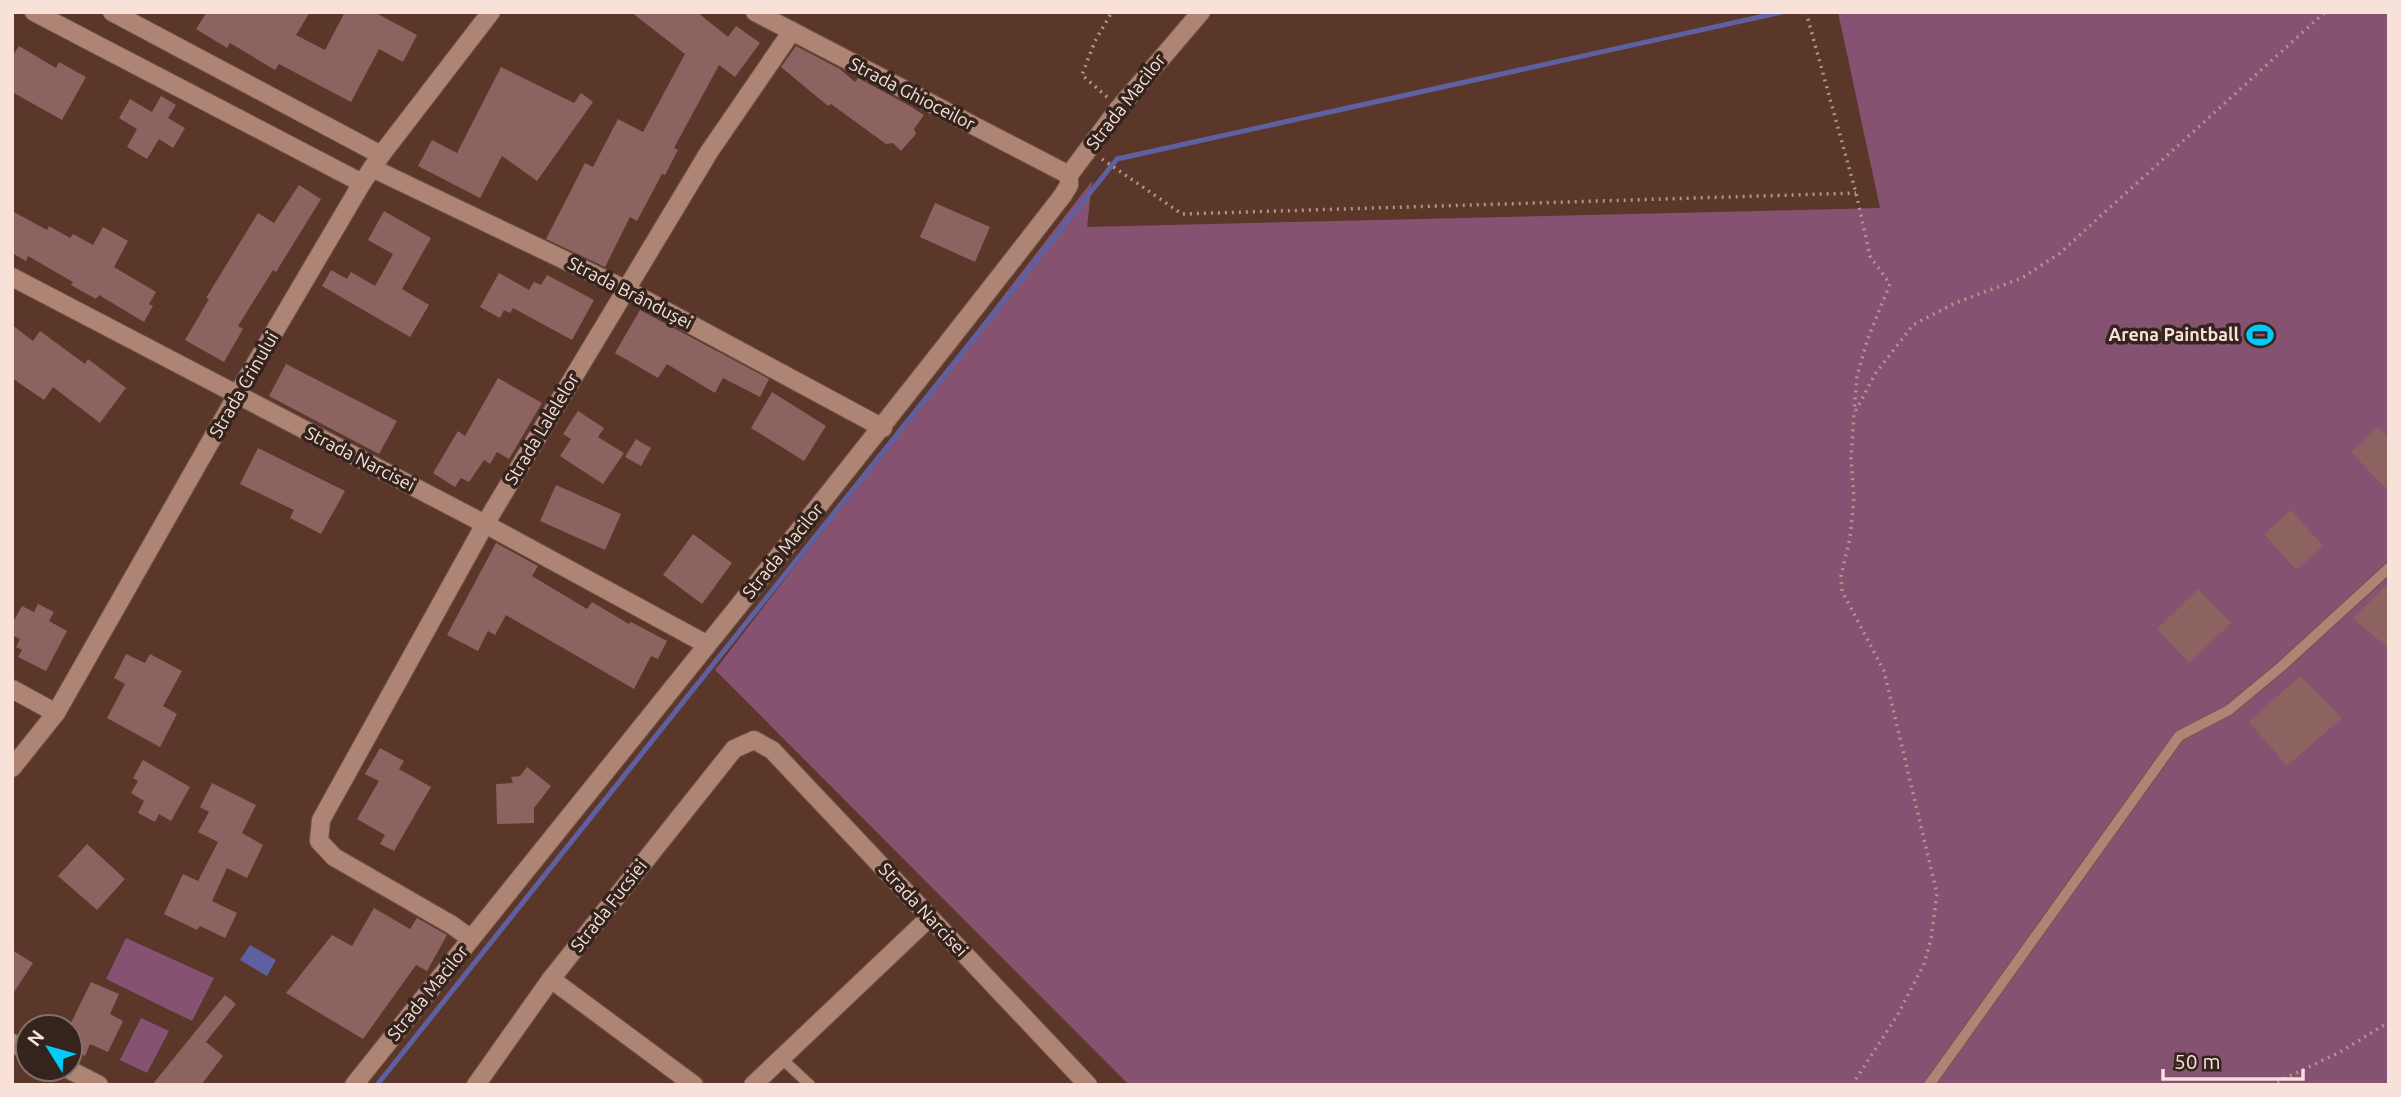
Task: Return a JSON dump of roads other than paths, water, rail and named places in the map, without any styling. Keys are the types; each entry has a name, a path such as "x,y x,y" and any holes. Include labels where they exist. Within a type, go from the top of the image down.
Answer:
{"street":[{"name":"Strada Brândușei","path":"34,12 627,290 883,428"},
{"name":"Strada Brândușei","path":"112,12 372,169"},
{"name":"Strada Crinului","path":"12,768 56,713 237,396 372,169 491,12"},
{"name":"Strada Ghioceilor","path":"755,12 1069,175"},
{"name":"Strada Macilor","path":"354,1085 706,644 883,428 1063,195 1069,185 1069,175 1119,108 1201,12"},
{"name":"Strada Lalelelor","path":"471,939 452,925 334,858 319,841 321,820 485,524 709,152 792,31"},
{"name":"Strada Narcisei","path":"12,277 485,524 706,644"},
{"path":"12,689 56,713"},
{"name":"Strada Narcisei","path":"754,740 772,750 1088,1085"},
{"name":"Strada Fucsiei","path":"476,1085 551,979 734,749 754,740"},
{"path":"753,1085 929,918"},
{"path":"551,979 694,1085"}],"lane":[{"path":"1929,1085 2179,736 2230,710 2389,568"},
{"path":"781,1058 810,1085"}],"waterway":[{"path":"377,1085 1117,159 1782,12"}],"place":[{"name":"Arena Paintball","path":"2260,335"}]}
